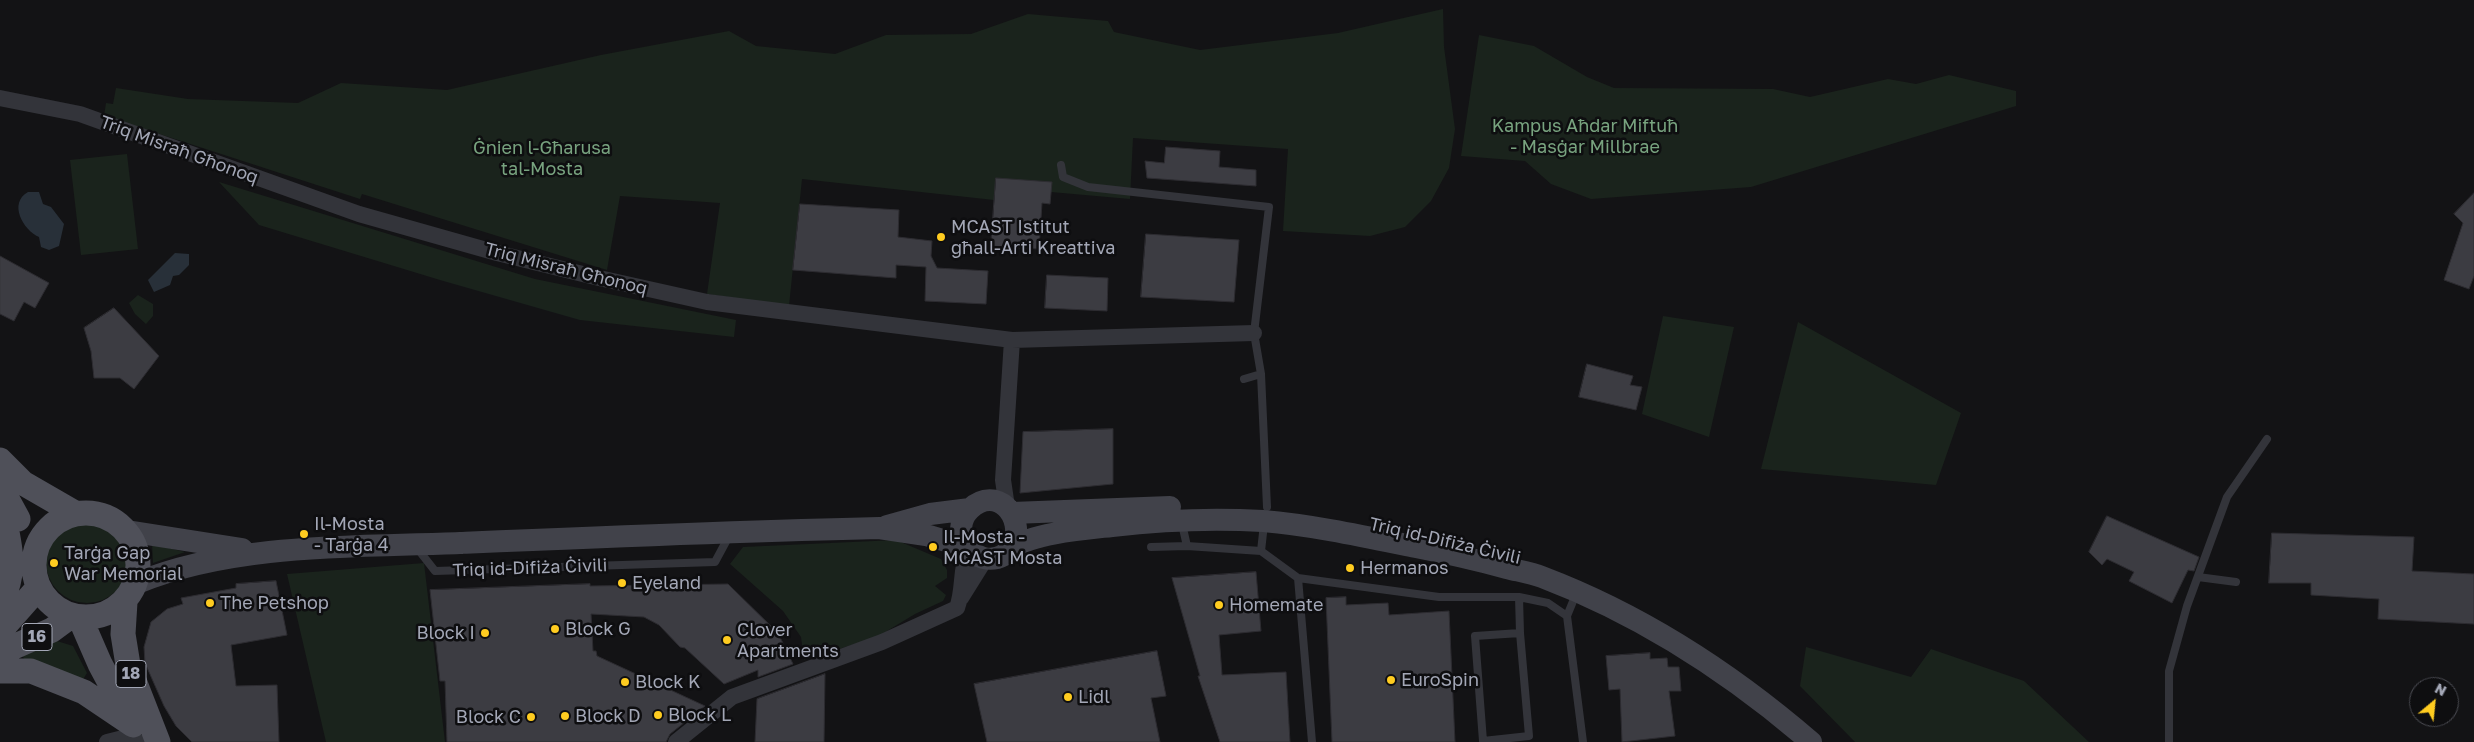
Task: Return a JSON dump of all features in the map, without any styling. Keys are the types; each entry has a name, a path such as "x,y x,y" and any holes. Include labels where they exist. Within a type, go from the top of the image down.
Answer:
{"main road":[{"path":"0,460 23,483 75,513 104,515 127,531 139,556 131,592"},
{"path":"0,486 35,550"},
{"name":"Triq id-Difiża Ċivili","path":"879,528 930,514 992,502 1010,510 1120,507 1266,514 1391,526 1468,543 1545,566 1677,632 1746,676 1827,742"},
{"path":"973,552 961,531 963,519 975,506"},
{"path":"0,507 3,513 12,560 3,594"},
{"path":"1010,510 1017,524 1017,536 1013,546"},
{"path":"38,588 33,569 35,550 50,526 75,513"},
{"name":"Triq id-Difiża Ċivili","path":"131,592 194,564 260,553 731,532 879,528 926,535 973,552 1004,554 1013,546 1056,533 1181,519 1266,514 1462,556 1541,577 1634,618 1669,638 1741,685 1811,742"},
{"name":"Triq id-Difiża Ċivili","path":"127,531 260,553"},
{"name":"16","path":"0,631 38,588 52,605 76,617"},
{"name":"16","path":"0,653 76,617 105,615 131,592"},
{"name":"18","path":"131,592 123,634 128,665 158,742"},
{"name":"18","path":"76,617 136,733 153,742"},
{"path":"0,671 31,671 84,692 136,733"}],"street":[{"name":"Triq Misraħ Għonoq","path":"0,98 80,114 359,214 497,253 708,302 1012,340 1254,333"},
{"path":"1010,510 1003,480 1012,340"},
{"path":"975,506 1003,480"},
{"path":"676,742 732,697 882,642 958,604 963,562 973,552"},
{"path":"107,742 136,733"}],"lane":[{"path":"1061,165 1063,177 1088,187 1269,207 1254,333 1262,374 1266,514 1261,552"},
{"path":"1244,379 1262,374"},
{"path":"2169,742 2169,671 2198,577 2228,497 2267,439"},
{"path":"1181,519 1187,546"},
{"path":"1151,547 1187,546 1261,552 1298,578 1439,597 1519,597 1548,603 1567,616"},
{"path":"2198,577 2236,582"},
{"path":"1298,578 1312,742"},
{"path":"1576,593 1567,616 1584,742"},
{"path":"1519,597 1520,633 1529,736 1482,741 1475,636 1520,633"}],"green space":[{"name":"Ġnien l-Għarusa tal-Mosta","path":"1443,9 1444,47 1455,129 1449,168 1431,201 1405,227 1370,236 1283,231 1288,149 1133,138 1130,199 1051,192 996,178 994,200 802,179 789,306 707,294 720,203 620,196 607,270 362,194 360,199 104,116 106,103 113,104 116,88 188,99 298,103 341,83 447,90 601,55 729,31 756,46 835,54 886,35 971,34 1028,14 1108,21 1114,32 1200,50 1338,33"},
{"name":"Kampus Aħdar Miftuħ - Masġar Millbrae","path":"1479,35 1534,46 1587,77 1614,88 1773,89 1810,97 1888,79 1916,84 1949,75 2016,91 2016,106 1751,187 1591,199 1551,184 1525,161 1461,156"},
{"path":"127,154 138,249 81,255 70,160"},
{"path":"219,182 535,279 736,320 734,337 580,320 440,280 259,225"},
{"path":"138,295 153,304 153,316 146,324 135,314 129,303"},
{"path":"1663,316 1734,327 1709,437 1642,414"},
{"path":"1798,322 1961,413 1936,485 1761,469"},
{"path":"87,521 103,524 116,533 125,546 128,562 125,578 116,591 103,600 87,603 71,600 58,591 49,578 46,562 49,546 58,533 71,524"},
{"path":"896,540 941,559 947,570 947,578 935,586 946,595 943,601 915,614 877,637 804,660 801,637 783,611 730,564 743,547"},
{"path":"152,544 185,552 153,563"},
{"path":"424,563 445,742 326,742 287,574"},
{"path":"57,641 73,646 87,673 82,681 25,661 20,650"},
{"path":"1806,647 1911,677 1931,649 2024,681 2089,742 1855,742 1800,686"}],"shaded area":[{"path":"28,192 39,192 43,204 51,207 64,224 59,246 49,250 41,247 39,237 33,234 23,223 18,209 22,197"},
{"path":"175,253 189,254 189,265 179,275 173,276 170,285 154,292 148,280"}],"building":[{"path":"1166,147 1220,151 1219,167 1256,170 1256,186 1147,178 1145,161 1164,163"},
{"path":"996,178 1052,182 1050,204 1042,203 1039,249 991,246"},
{"path":"2474,193 2474,276 2469,289 2444,280 2463,223 2454,214"},
{"path":"800,204 899,210 898,237 932,241 931,256 937,268 988,271 986,304 925,301 926,267 896,265 896,278 793,270"},
{"path":"1146,234 1239,240 1234,302 1141,297"},
{"path":"0,256 49,283 35,308 24,302 14,321 0,314"},
{"path":"1047,275 1108,278 1107,311 1045,308"},
{"path":"114,308 159,356 134,389 120,378 94,378 91,351 84,328"},
{"path":"1587,364 1633,376 1630,385 1642,387 1636,410 1579,397"},
{"path":"1113,429 1113,484 1020,493 1023,432"},
{"path":"2107,516 2199,557 2194,571 2188,570 2172,603 2129,581 2134,572 2107,559 2102,565 2089,552"},
{"path":"2272,533 2414,537 2412,571 2474,574 2474,624 2378,619 2379,599 2311,595 2311,583 2269,583"},
{"path":"1256,572 1261,631 1219,635 1222,675 1286,672 1290,742 1220,742 1198,676 1200,676 1172,578"},
{"path":"276,581 287,635 231,645 236,686 277,685 279,742 192,742 176,726 164,706 145,663 144,647 151,622 167,609 183,604 181,598 236,588 236,584"},
{"path":"590,584 590,586 728,584 778,633 793,664 758,677 758,670 724,684 685,648 680,647 659,625 644,617 591,614 593,651 596,651 597,656 705,706 670,734 666,742 447,742 445,681 440,681 430,590"},
{"name":"EuroSpin","path":"1346,597 1346,605 1388,603 1389,615 1449,611 1455,742 1332,742 1326,598"},
{"name":"Lidl","path":"1157,651 1166,696 1151,698 1160,742 987,742 974,684"},
{"path":"1650,653 1650,659 1667,658 1668,667 1679,667 1681,691 1669,691 1675,736 1622,742 1620,689 1609,690 1606,656"},
{"path":"825,674 824,742 755,742 757,699"}],"place":[{"name":"MCAST Istitut għall-Arti Kreattiva","path":"941,237"},
{"name":"Il-Mosta - Tarġa 4","path":"304,534"},
{"name":"Il-Mosta - MCAST Mosta","path":"933,547"},
{"name":"Tarġa Gap War Memorial","path":"54,563"},
{"name":"Hermanos","path":"1350,568"},
{"name":"Eyeland","path":"622,583"},
{"name":"The Petshop","path":"210,603"},
{"name":"Homemate","path":"1219,605"},
{"name":"Block G","path":"555,629"},
{"name":"Block I","path":"485,633"},
{"name":"Clover Apartments","path":"727,640"},
{"name":"EuroSpin","path":"1391,680"},
{"name":"Block K","path":"625,682"},
{"name":"Lidl","path":"1068,697"},
{"name":"Block L","path":"658,715"},
{"name":"Block D","path":"565,716"},
{"name":"Block C","path":"531,717"}]}
